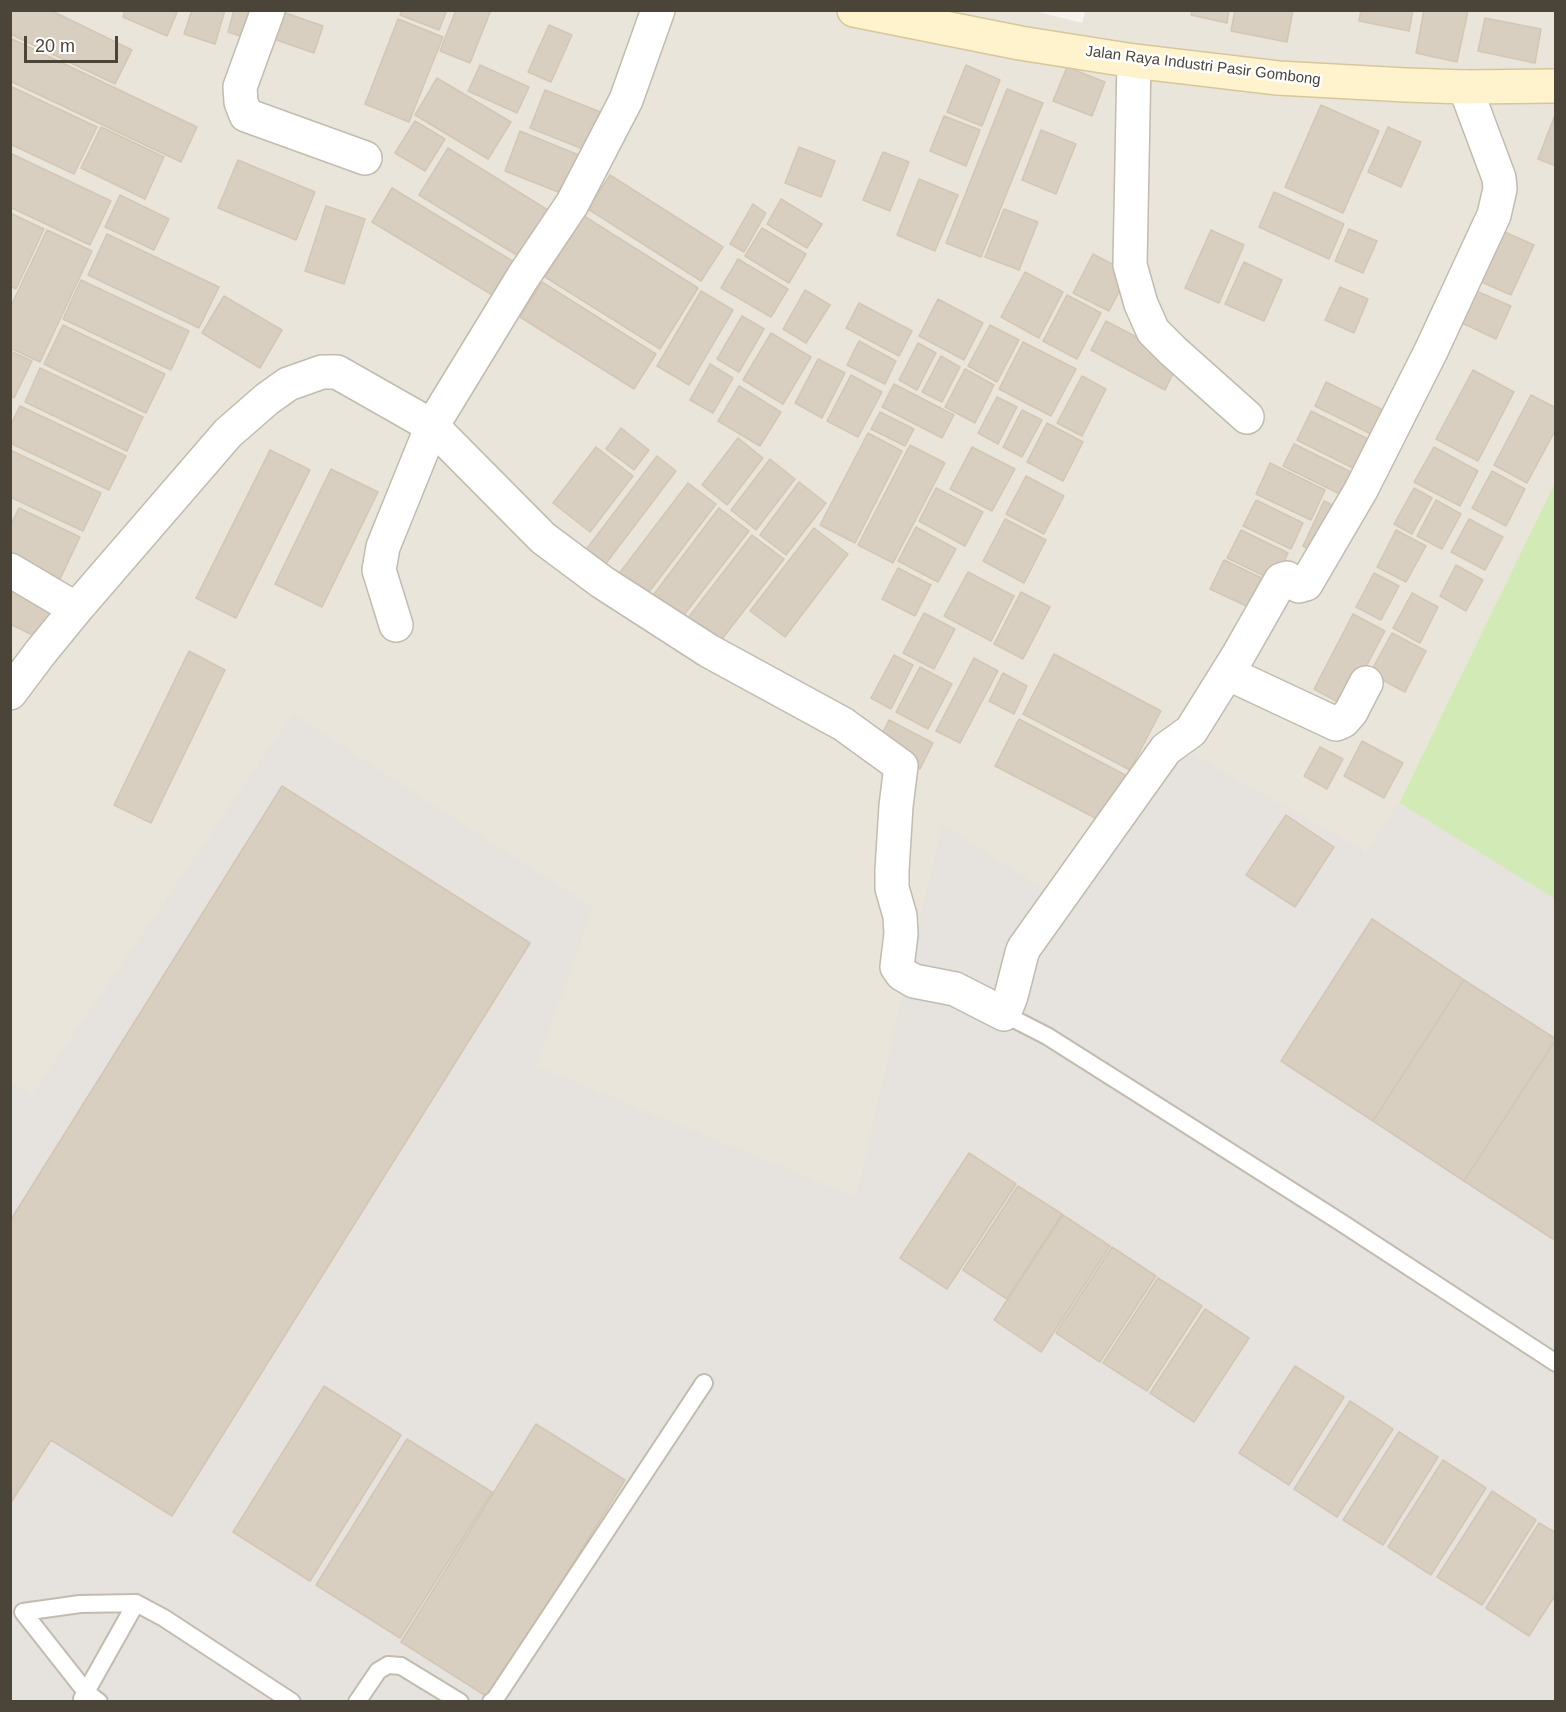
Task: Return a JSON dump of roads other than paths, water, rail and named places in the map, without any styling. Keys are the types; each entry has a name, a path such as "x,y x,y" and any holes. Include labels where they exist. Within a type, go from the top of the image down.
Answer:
{"main road":[{"name":"Jalan Raya Industri Pasir Gombong","path":"854,10 1020,43 1134,61 1278,78 1406,86 1556,86"}],"street":[{"path":"268,10 240,87 241,102 246,115 365,158"},
{"path":"396,625 379,570 383,547 432,426 523,278 572,204 626,100 658,10"},
{"path":"1134,61 1130,266 1141,304 1153,331 1247,417"},
{"path":"10,693 76,609 228,433 288,384 322,372 338,372 432,426 543,538 602,582 709,651 843,724 901,766 892,870 892,888 900,915 901,934 897,968 914,981 956,989 1004,1014 1024,948 1166,749 1191,731 1281,580 1287,578 1299,586 1306,584 1361,490 1431,351 1494,215 1500,189 1499,178 1465,87"},
{"path":"10,570 76,609"},
{"path":"1227,673 1336,724 1343,721 1351,712 1366,683"}],"lane":[{"path":"1004,1014 1047,1036 1135,1091 1556,1363"},
{"path":"491,1701 495,1699 704,1383"},
{"path":"17,1611 80,1604 136,1603 165,1618 292,1701"},
{"path":"17,1611 88,1698 136,1603"},
{"path":"357,1701 378,1671 388,1665 401,1666 459,1701"}]}
